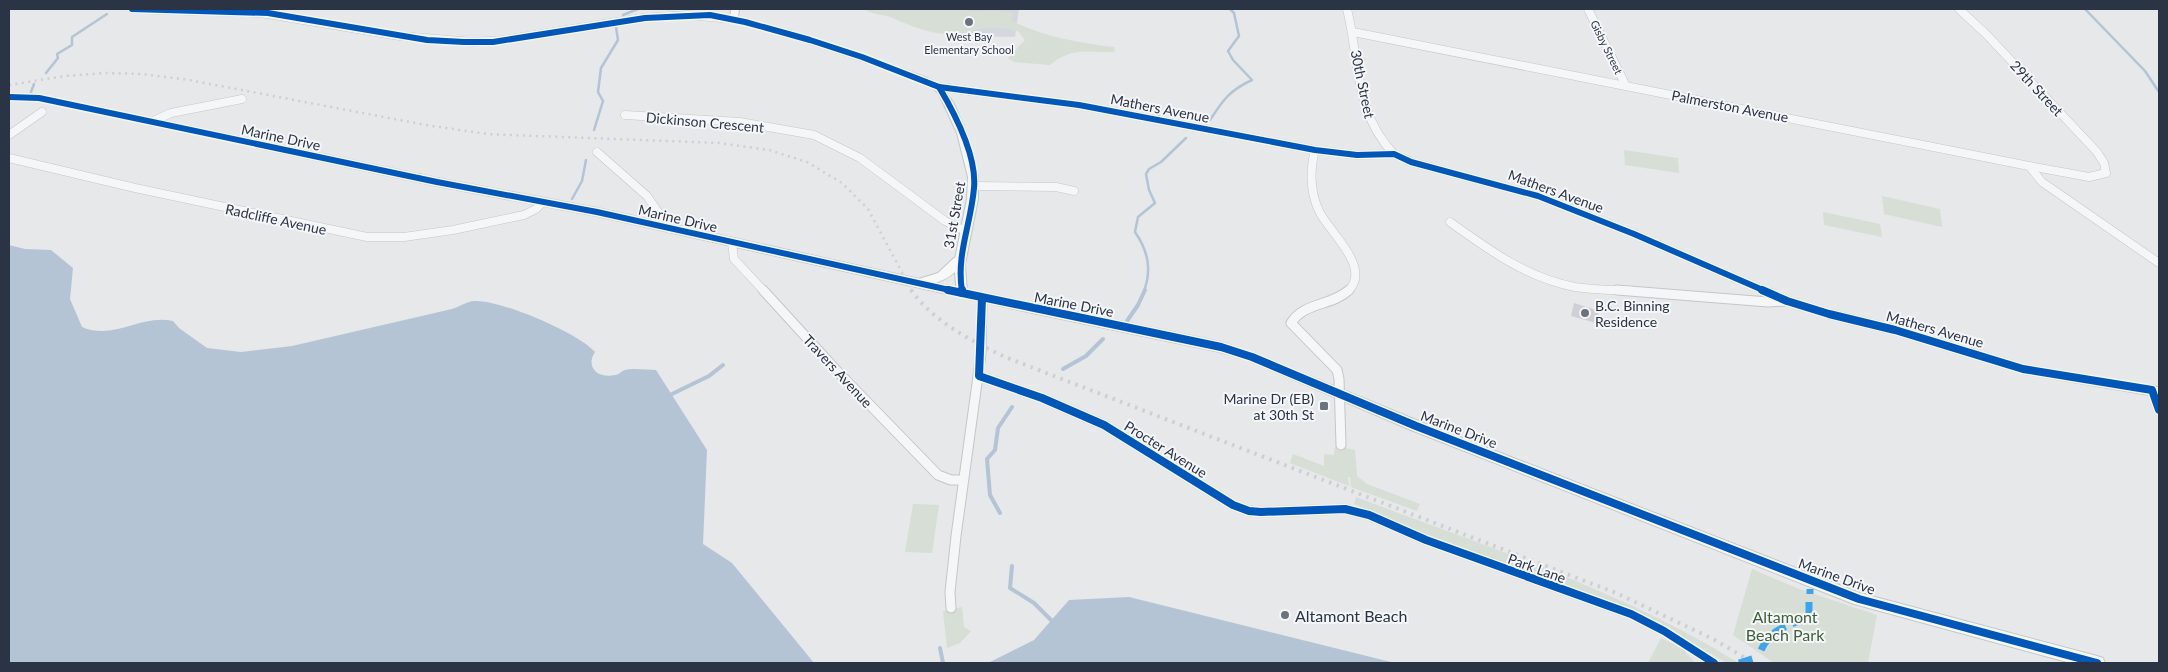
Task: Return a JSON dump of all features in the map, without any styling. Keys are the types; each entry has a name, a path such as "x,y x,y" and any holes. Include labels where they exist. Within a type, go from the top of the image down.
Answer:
{"main road":[{"name":"Marine Drive","path":"9,97 39,98 670,228 982,298 1220,347 1252,357 1416,426 1859,599 2097,663"},
{"path":"918,284 949,273 958,261"}],"street":[{"name":"Mathers Avenue","path":"132,9 268,13 419,39 464,42 493,42 591,25 671,16 698,14 733,19 836,48 940,88 1079,105 1315,150 1356,155 1394,154 1411,162 1538,196 1634,234 1787,301 1829,314 1895,330 2023,369 2156,391"},
{"path":"733,19 735,9"},
{"name":"30th Street","path":"1347,9 1370,120 1377,133 1394,154"},
{"name":"Gisby Street","path":"1588,9 1626,86"},
{"name":"29th Street","path":"1959,9 1986,34 2097,152 2104,163 2106,173"},
{"name":"Palmerston Avenue","path":"1353,32 2029,166 2089,177 2106,173"},
{"name":"31st Street","path":"940,88 948,101 968,153 974,186 958,261 962,293"},
{"path":"151,122 171,113 242,99"},
{"path":"9,135 42,112"},
{"name":"Dickinson Crescent","path":"625,116 740,122 814,135 860,158 944,221 965,231"},
{"path":"1315,150 1312,174 1316,204 1321,217 1351,253 1354,282 1351,290 1344,296 1297,314 1293,317 1291,323 1337,370 1340,395 1341,445"},
{"path":"597,152 647,196 670,228"},
{"name":"Radcliffe Avenue","path":"9,158 182,199 367,237 404,236 453,230 524,215 536,209 542,203"},
{"path":"2029,166 2042,182 2159,263"},
{"name":"31st Street","path":"974,186 1056,187 1074,191"},
{"path":"1450,222 1510,264 1528,273 1575,287 1768,302 1787,301"},
{"name":"Travers Avenue","path":"732,243 734,258 895,432 938,475 951,480 963,480"},
{"path":"952,608 950,592 963,480 979,376 982,298"},
{"name":"Procter Avenue","path":"979,376 1042,398 1104,425 1233,505 1249,511 1345,509"},
{"path":"2156,391 2159,410"},
{"name":"Park Lane","path":"1345,509 1369,514 1426,540 1631,614 1664,631 1714,663"}],"shaded area":[{"name":"West Bay Elementary School","path":"875,9 1019,9 1015,37 966,36"}],"green space":[{"path":"865,9 954,9 1013,13 1012,21 1024,27 1075,41 1114,47 1115,52 1074,53 1058,59 1050,65 1014,62 1008,58 1025,40 1018,31 985,28 957,34 942,34"},
{"path":"1624,150 1678,158 1679,173 1625,165"},
{"path":"1882,196 1940,209 1942,227 1884,214"},
{"path":"1823,212 1880,224 1882,237 1824,225"},
{"path":"1335,446 1355,450 1357,476 1367,484 1420,504 1417,511 1351,487 1350,477 1348,477 1349,486 1290,463 1293,454 1324,466 1324,454 1334,455"},
{"path":"1356,497 1550,570 1646,612 1737,662 1727,663 1667,628 1442,541 1354,504"},
{"path":"913,504 939,505 932,553 905,552"},
{"name":"Altamont Beach Park","path":"1752,569 1799,589 1877,615 1868,663 1774,663 1733,635"},
{"path":"962,607 964,627 971,631 960,643 947,648 943,611"},
{"path":"1661,638 1683,649 1695,663 1648,663"}],"water":[{"path":"9,245 25,249 51,250 73,268 70,299 82,327 94,330 105,331 149,321 173,321 179,328 207,348 241,352 292,346 452,309 474,301 501,305 519,311 573,336 595,352 592,357 592,367 603,375 616,375 629,369 656,370 707,450 703,544 732,563 814,663 9,663"},
{"path":"1129,597 1395,663 988,663 1034,640 1069,600"}],"building":[{"name":"B.C. Binning Residence","path":"1574,303 1599,311 1596,323 1571,316"}],"waterway":[{"path":"623,15 638,9"},
{"path":"1210,120 1228,96 1252,80 1233,60 1228,51 1239,36 1234,13 1230,9"},
{"path":"2085,9 2145,71 2159,92"},
{"path":"46,73 58,58 57,54 72,45 72,37 107,14"},
{"path":"594,130 603,101 598,92 601,68 618,40 616,27"},
{"path":"31,92 34,84"},
{"path":"1144,291 1148,275 1146,253 1135,232 1138,217 1155,203 1149,190 1146,174 1149,169 1161,162 1186,138"},
{"path":"572,199 582,181 586,160"},
{"path":"1127,321 1145,290"},
{"path":"1063,369 1086,356 1103,339"},
{"path":"672,394 709,376 723,365"},
{"path":"1000,513 990,495 987,459 995,450 998,428 1012,407"},
{"path":"1012,566 1010,588 1034,603 1051,620"},
{"path":"940,648 943,663"}],"railway":[{"path":"9,85 65,76 105,73 142,74 189,80 426,125 487,134 719,143 769,150 807,162 842,183 868,209 912,291"},
{"path":"911,290 930,312 942,321 966,337 1005,357 1616,593 1713,639 1754,663"}],"marked path":[{"path":"1810,589 1810,594"},
{"path":"1761,650 1770,634 1809,615 1809,602"},
{"path":"1739,663 1755,658"}],"cycle path":[{"path":"132,9 268,13 427,40 464,42 493,42 591,25 645,18 710,15 745,22 810,40 862,57 939,87 1079,105 1315,150 1357,155 1394,154 1411,162 1538,196 1634,234 1787,301 1829,314 1895,330 2023,369 2152,390 2159,410"},
{"path":"939,87 963,136 974,177 972,201 959,266 962,293"},
{"path":"9,97 39,98 437,182 597,212 1028,308 1221,347 1252,357 1416,426 1859,599 2097,663"},
{"path":"982,298 979,376 1042,398 1104,425 1233,505 1249,511 1261,512 1345,509 1369,515 1426,540 1631,614 1664,631 1714,663"}],"place":[{"name":"West Bay Elementary School","path":"969,22"},
{"name":"B.C. Binning Residence","path":"1585,313"},
{"name":"Marine Dr (EB) at 30th St","path":"1324,406"},
{"name":"Altamont Beach","path":"1285,615"}]}
